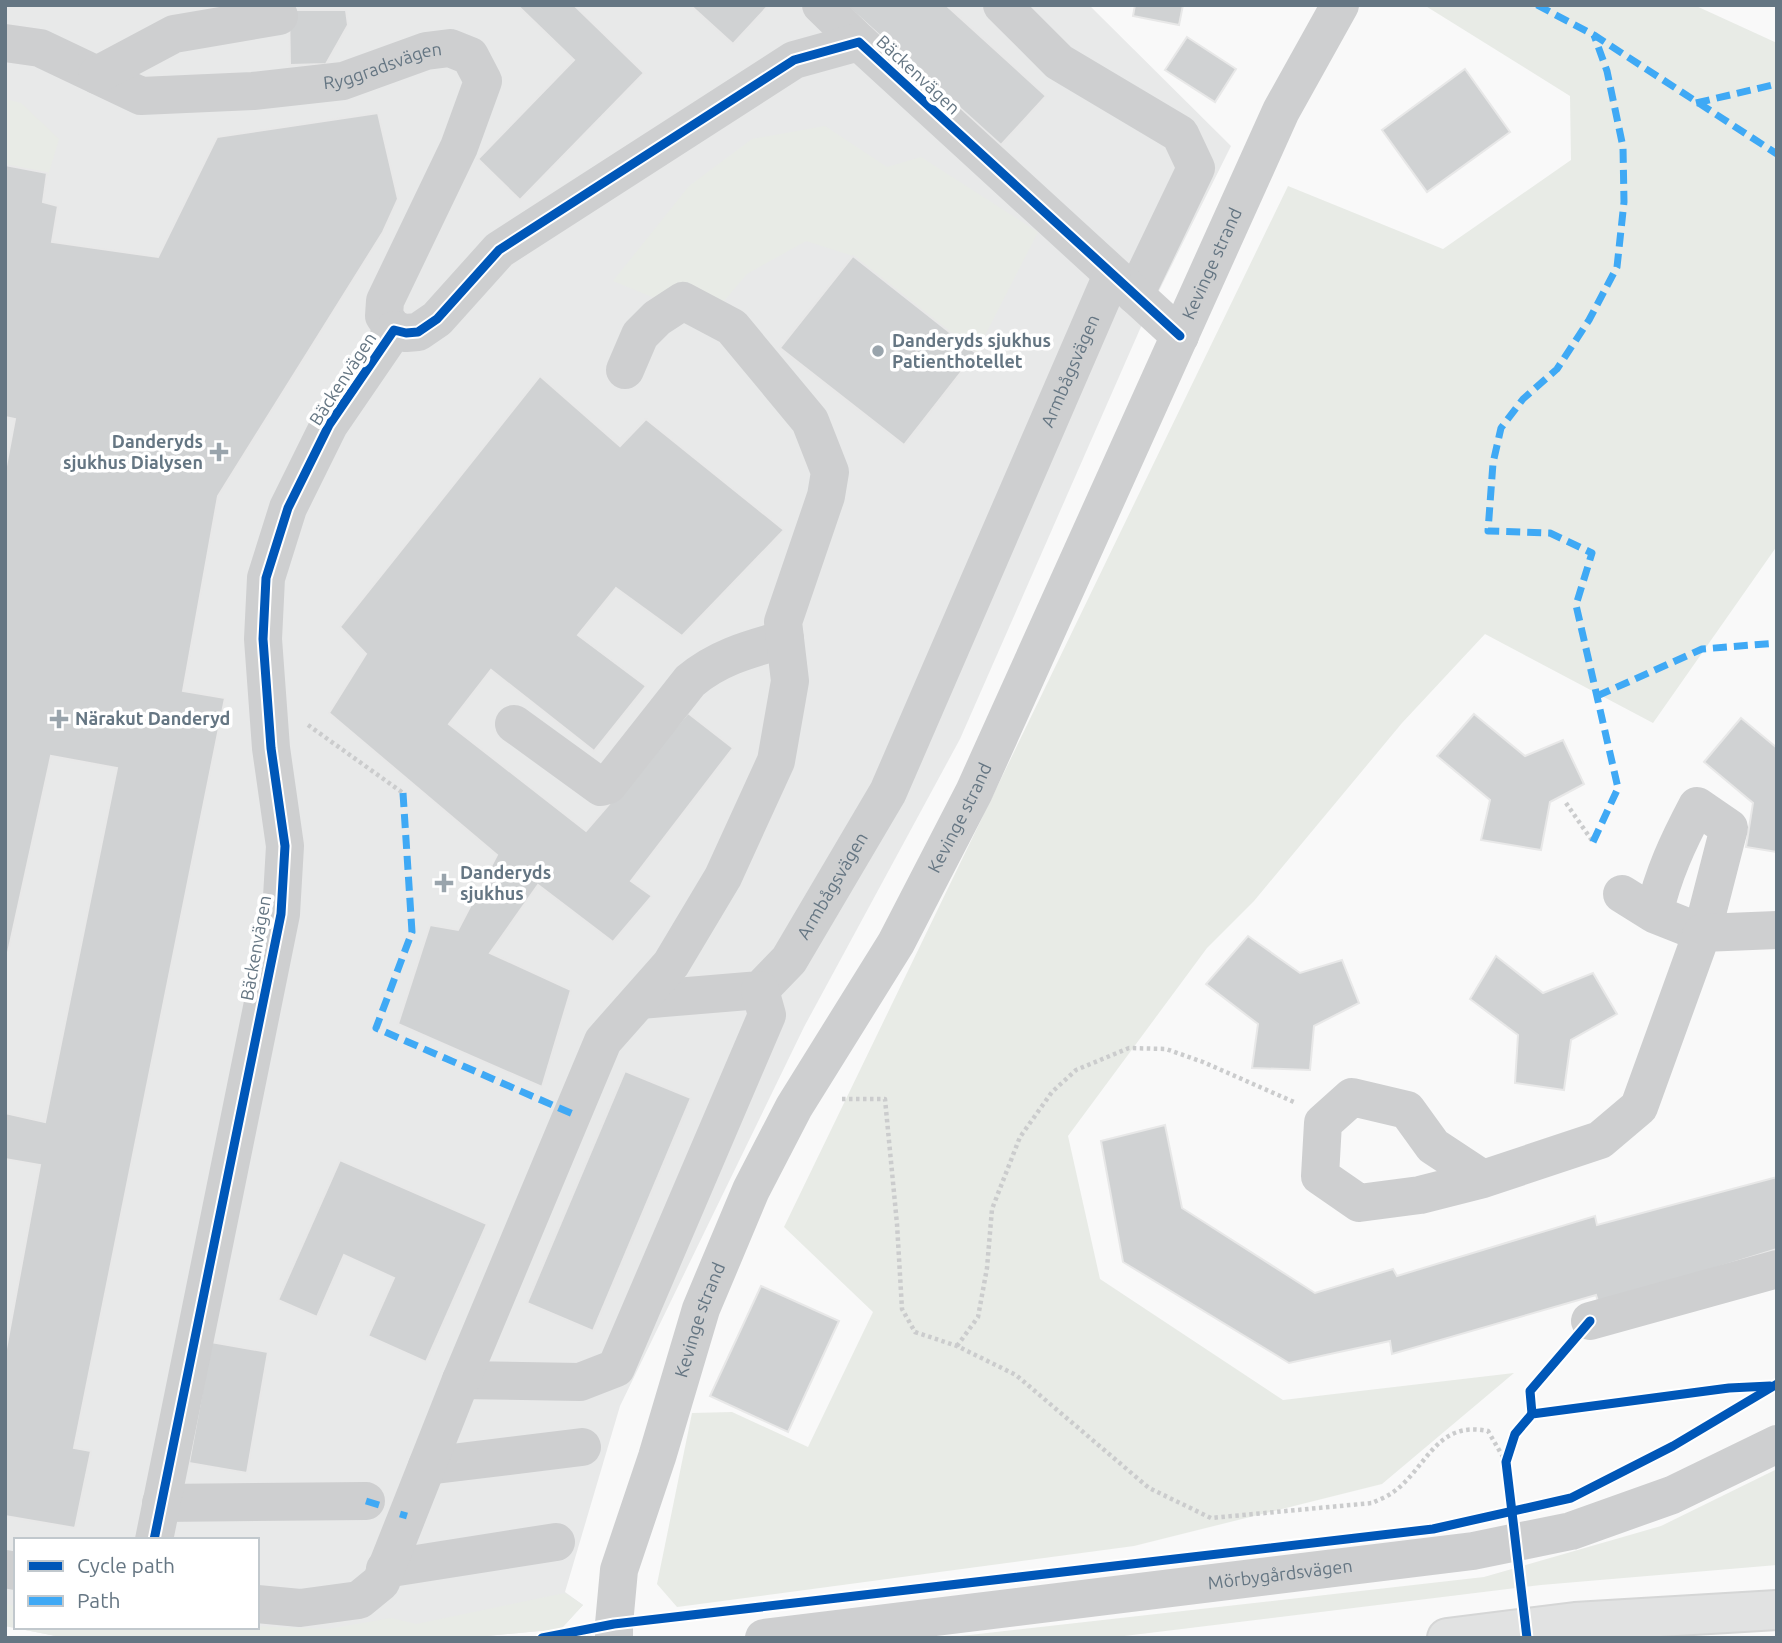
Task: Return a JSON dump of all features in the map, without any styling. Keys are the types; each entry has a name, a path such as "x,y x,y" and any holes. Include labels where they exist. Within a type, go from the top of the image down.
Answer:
{"highway":[{"path":"1447,1638 1575,1622 1777,1610"}],"street":[{"path":"821,5 859,42"},
{"name":"Armbågsvägen","path":"760,990 789,960 888,792 1124,285 1196,168 1180,134 1059,62 1002,5"},
{"name":"Kevinge strand","path":"614,1638 620,1570 701,1310 751,1190 794,1107 896,943 974,792 1281,111 1340,5"},
{"path":"97,75 174,34 279,16"},
{"name":"Bäckenvägen","path":"154,1538 281,914 285,846 271,748 263,639 266,578 288,508 330,425 394,330 418,332 436,319 499,250 793,60 859,42 1180,336"},
{"name":"Ryggradsvägen","path":"5,43 40,48 141,96 253,91 344,81 426,51 450,48 470,56 482,81 459,147 385,301 384,316 394,330"},
{"path":"259,1604 300,1608 359,1600 381,1582 460,1380 603,1041 671,964 723,877 776,761 790,681 783,622 826,496 830,472 810,421 732,327 683,301 657,318 640,335 625,370"},
{"path":"514,724 601,787 608,785 690,681 706,667 735,653 785,639"},
{"path":"271,748 293,715"},
{"path":"1483,1178 1433,1146 1407,1110 1352,1097 1323,1123 1320,1176 1359,1203 1420,1195 1483,1178 1600,1140 1639,1107 1702,933 1729,828 1697,806 1670,858 1654,914"},
{"path":"1622,894 1654,914 1702,933 1777,930"},
{"path":"460,1380 580,1382 616,1368 767,1014 760,990 640,1000"},
{"path":"1590,1321 1777,1269"},
{"name":"Mörbygårdsvägen","path":"764,1638 1473,1551 1584,1526 1672,1495 1777,1444"},
{"path":"427,1466 583,1447"},
{"path":"161,1503 366,1502"},
{"path":"386,1569 556,1542"}],"path":[{"path":"293,715 403,793"},
{"path":"1566,803 1593,842"},
{"path":"957,1346 978,1317 987,1268 992,1209 1020,1137 1052,1092 1076,1070 1129,1048 1166,1049 1203,1062 1329,1117"},
{"path":"794,1107 837,1098 885,1099 902,1309 915,1332 957,1346 1016,1375 1149,1488 1212,1518 1372,1503 1393,1492 1446,1436 1472,1427 1488,1431 1507,1458 1507,1476"}],"shaded area":[{"name":"Danderyds sjukhus","path":"5,5 1089,5 1231,146 1140,329 960,739 804,1027 620,1406 565,1592 583,1605 561,1629 466,1638 66,1638 20,1629 259,1629 259,1538 14,1538 14,1628 5,1626"},
{"path":"1424,5 1694,5 1777,43 1777,546 1653,723 1485,634 1402,723 1254,901 1207,948 1068,1136 1100,1279 1283,1400 1514,1373 1382,1484 1134,1546 677,1607 657,1584 692,1413 732,1412 808,1447 873,1312 784,1227 1288,186 1443,249 1571,160 1570,96"},
{"path":"5,99 21,103 59,139 47,179 5,170"},
{"path":"825,126 887,167 921,157 1038,232 976,353 853,256 806,241 747,274 708,320 613,281 689,186 752,139"},
{"path":"1777,1469 1777,1565 1541,1585 1108,1638 943,1638 1484,1577 1661,1526"},
{"path":"565,1593 583,1605 561,1629 466,1638 66,1638 20,1629 259,1629 259,1626 328,1629 391,1618 416,1624"},
{"path":"5,1604 14,1606 14,1628 5,1626"}],"building":[{"path":"517,5 574,5 644,73 520,200 478,159 574,60"},
{"path":"690,5 769,5 733,44"},
{"path":"846,5 946,5 1046,96 1001,145"},
{"path":"1135,5 1183,5 1179,25 1133,16"},
{"path":"289,10 346,10 348,25 326,64 290,65"},
{"path":"1187,37 1236,69 1215,102 1165,70"},
{"path":"1465,69 1510,132 1427,192 1382,130"},
{"path":"378,113 398,199 383,232 218,496 183,691 225,698 74,1448 91,1451 75,1528 5,1516 5,1355 40,1165 5,1159 5,1113 45,1122 117,768 51,756 5,966 5,472 15,419 5,417 5,165 47,173 43,202 58,206 52,242 158,257 217,137"},
{"name":"Danderyds sjukhus Patienthotellet","path":"853,256 976,353 904,445 780,348"},
{"path":"540,376 620,446 646,419 784,530 682,636 616,588 578,635 646,686 594,751 491,670 449,724 586,831 688,713 733,748 631,881 652,896 613,942 538,885 490,953 571,990 542,1087 398,1024 430,925 458,930 497,855 329,713 366,654 340,627"},
{"path":"1474,714 1525,756 1563,740 1584,784 1550,802 1541,850 1481,840 1490,800 1437,756"},
{"path":"1741,718 1777,748 1777,852 1746,847 1753,803 1704,762"},
{"path":"1248,936 1300,973 1342,960 1359,1003 1314,1026 1310,1070 1252,1068 1258,1024 1206,984"},
{"path":"1496,956 1543,993 1593,973 1617,1014 1571,1040 1564,1090 1515,1083 1518,1035 1470,999"},
{"path":"625,1071 691,1098 593,1331 527,1303"},
{"path":"1165,1125 1182,1208 1315,1293 1393,1269 1397,1276 1595,1216 1597,1225 1777,1177 1777,1249 1599,1304 1596,1295 1392,1354 1390,1341 1289,1363 1123,1262 1101,1141"},
{"path":"340,1160 487,1224 426,1362 368,1336 394,1278 344,1255 317,1317 278,1300"},
{"path":"761,1286 839,1321 788,1432 710,1396"},
{"path":"211,1342 268,1352 247,1473 189,1463"}],"marked path":[{"path":"1537,5 1594,35 1777,154"},
{"path":"1593,842 1618,788 1576,605 1592,553 1550,533 1488,531 1493,463 1501,428 1523,399 1557,369 1589,320 1617,267 1624,202 1623,147 1607,71 1594,35"},
{"path":"1696,103 1777,84"},
{"path":"1597,696 1702,649 1777,643"},
{"path":"403,793 412,932 376,1028 573,1114"},
{"path":"366,1501 379,1505"},
{"path":"400,1514 407,1516"}],"cycle path":[{"path":"154,1538 281,914 285,846 271,748 263,639 266,578 288,508 329,425 394,330 418,332 437,319 499,250 794,60 859,42 1180,336"},
{"path":"1532,1414 1530,1391 1590,1321"},
{"path":"542,1638 614,1624 1433,1529 1571,1498 1673,1446 1777,1384"},
{"path":"1527,1638 1506,1462 1515,1434 1532,1414 1729,1388 1770,1386"}],"place":[{"name":"Danderyds sjukhus Patienthotellet","path":"878,351"},
{"name":"Danderyds sjukhus Dialysen","path":"219,452"},
{"name":"Närakut Danderyd","path":"59,719"},
{"name":"Danderyds sjukhus","path":"444,883"}]}
